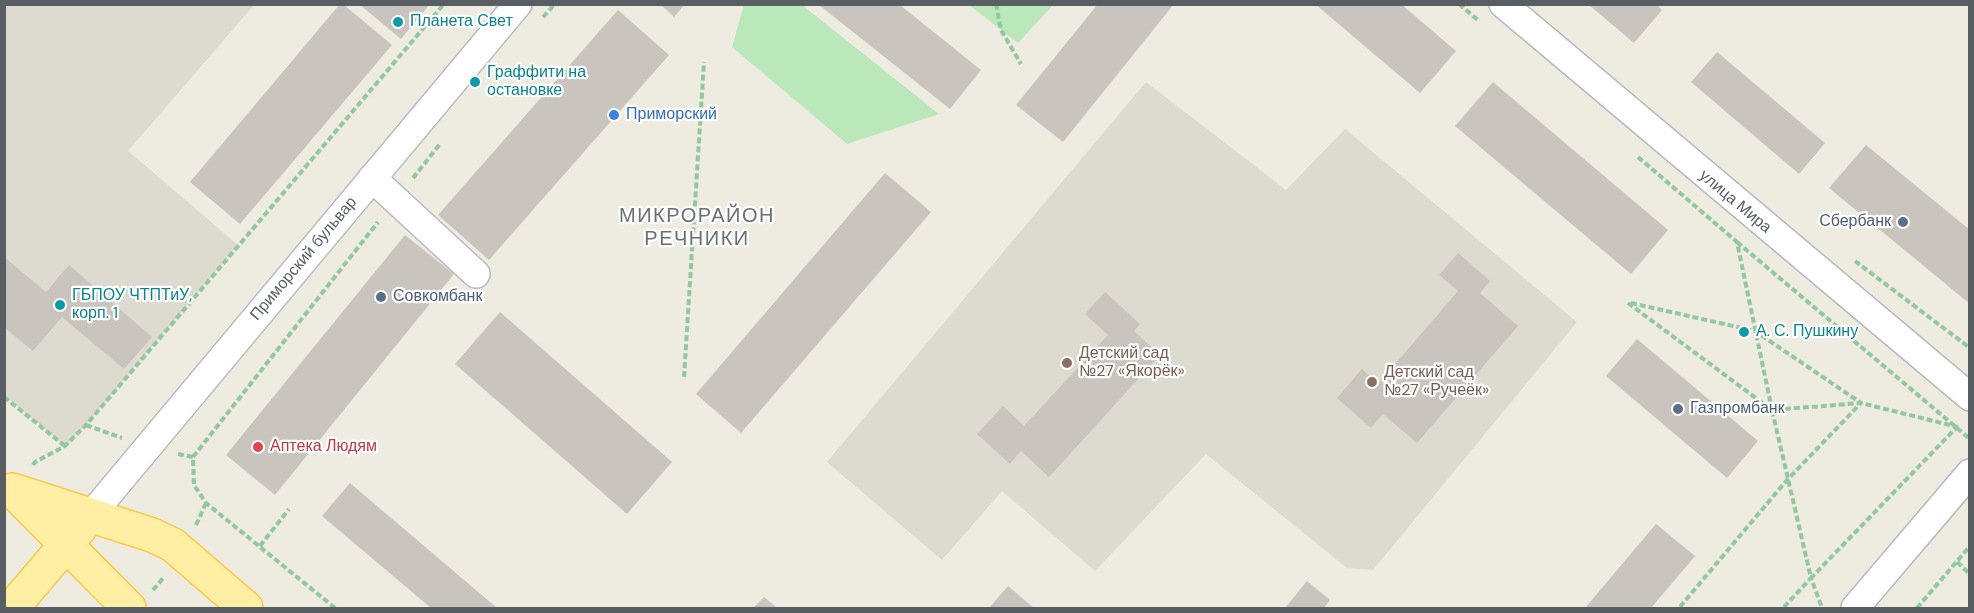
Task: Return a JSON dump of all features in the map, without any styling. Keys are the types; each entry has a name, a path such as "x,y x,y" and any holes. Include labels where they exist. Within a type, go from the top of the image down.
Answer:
{"main road":[{"path":"8,487 152,535 173,545 246,609"},
{"path":"8,487 129,609"},
{"path":"12,609 91,515"}],"street":[{"name":"Приморский бульвар","path":"91,515 518,4"},
{"name":"улица Мира","path":"1503,4 1970,397"},
{"path":"372,178 476,274"},
{"path":"1855,609 1970,473"}],"path":[{"path":"8,487 35,462 65,447 86,425 444,4"},
{"path":"542,19 555,4"},
{"path":"996,4 1001,30 1021,64"},
{"path":"1459,4 1486,27"},
{"path":"684,376 704,62"},
{"path":"335,609 206,503 194,484 192,457 447,135"},
{"path":"1635,154 1970,439"},
{"path":"1737,242 1787,480 1811,578 1822,609"},
{"path":"1861,403 1755,331 1629,303 1772,410 1861,403 1958,427"},
{"path":"4,397 65,447"},
{"path":"1679,609 1787,480 1861,403"},
{"path":"1784,607 1958,427"},
{"path":"260,546 289,508"},
{"path":"1917,609 1970,546"},
{"path":"1957,562 1970,574"}],"shaded area":[{"path":"4,5 254,5 128,151 238,245 86,425 65,446 5,396"},
{"path":"1146,82 1286,190 1345,129 1577,322 1373,570 1347,568 1206,454 1095,571 1002,491 942,560 827,462"}],"green space":[{"path":"744,5 802,5 939,114 847,144 732,47"},
{"path":"969,5 1053,5 1018,43"}],"building":[{"path":"340,4 343,4 392,45 240,224 190,182"},
{"name":"Планета Свет","path":"359,4 430,4 401,39"},
{"path":"660,4 685,4 674,17"},
{"path":"1098,4 1174,4 1063,142 1016,105"},
{"path":"1315,4 1401,4 1456,51 1420,93"},
{"path":"1588,4 1656,4 1662,10 1634,43"},
{"path":"819,5 900,5 981,70 950,109"},
{"path":"618,10 669,55 489,260 438,215"},
{"path":"1717,52 1825,143 1799,174 1691,82"},
{"path":"1493,82 1668,230 1631,274 1455,126"},
{"path":"1866,145 1970,230 1970,304 1829,188"},
{"path":"885,173 931,212 741,433 696,394"},
{"path":"405,235 454,274 275,495 226,455"},
{"path":"1458,253 1490,281 1480,293 1518,326 1417,443 1383,414 1371,428 1337,398 1362,369 1378,384 1458,291 1439,275"},
{"name":"ГБПОУ ЧТПТиУ, корп. 1","path":"4,257 46,292 69,265 152,337 124,369 62,317 33,351 4,327"},
{"path":"1105,292 1140,324 1134,331 1160,355 1049,477 1021,451 1010,464 977,434 1003,406 1024,426 1108,335 1085,314"},
{"path":"500,312 672,462 627,514 455,364"},
{"path":"1637,339 1758,441 1727,478 1606,376"},
{"path":"350,483 497,608 431,608 322,516"},
{"path":"1656,524 1695,556 1651,608 1585,608"},
{"path":"1307,581 1330,600 1324,608 1285,608"},
{"path":"1008,586 1034,608 989,608"},
{"path":"764,597 777,608 753,608"}],"place":[{"name":"Планета Свет","path":"398,22"},
{"name":"Граффити на остановке","path":"475,82"},
{"name":"Приморский","path":"614,115"},
{"name":"Сбербанк","path":"1903,222"},
{"name":"Совкомбанк","path":"381,297"},
{"name":"ГБПОУ ЧТПТиУ, корп. 1","path":"60,305"},
{"name":"А. С. Пушкину","path":"1744,332"},
{"name":"Детский сад №27 «Якорёк»","path":"1067,363"},
{"name":"Детский сад №27 «Ручеёк»","path":"1372,382"},
{"name":"Газпромбанк","path":"1678,409"},
{"name":"Аптека Людям","path":"258,447"}],"district":[{"name":"МИКРОРАЙОН РЕЧНИКИ","path":"697,228"}]}
